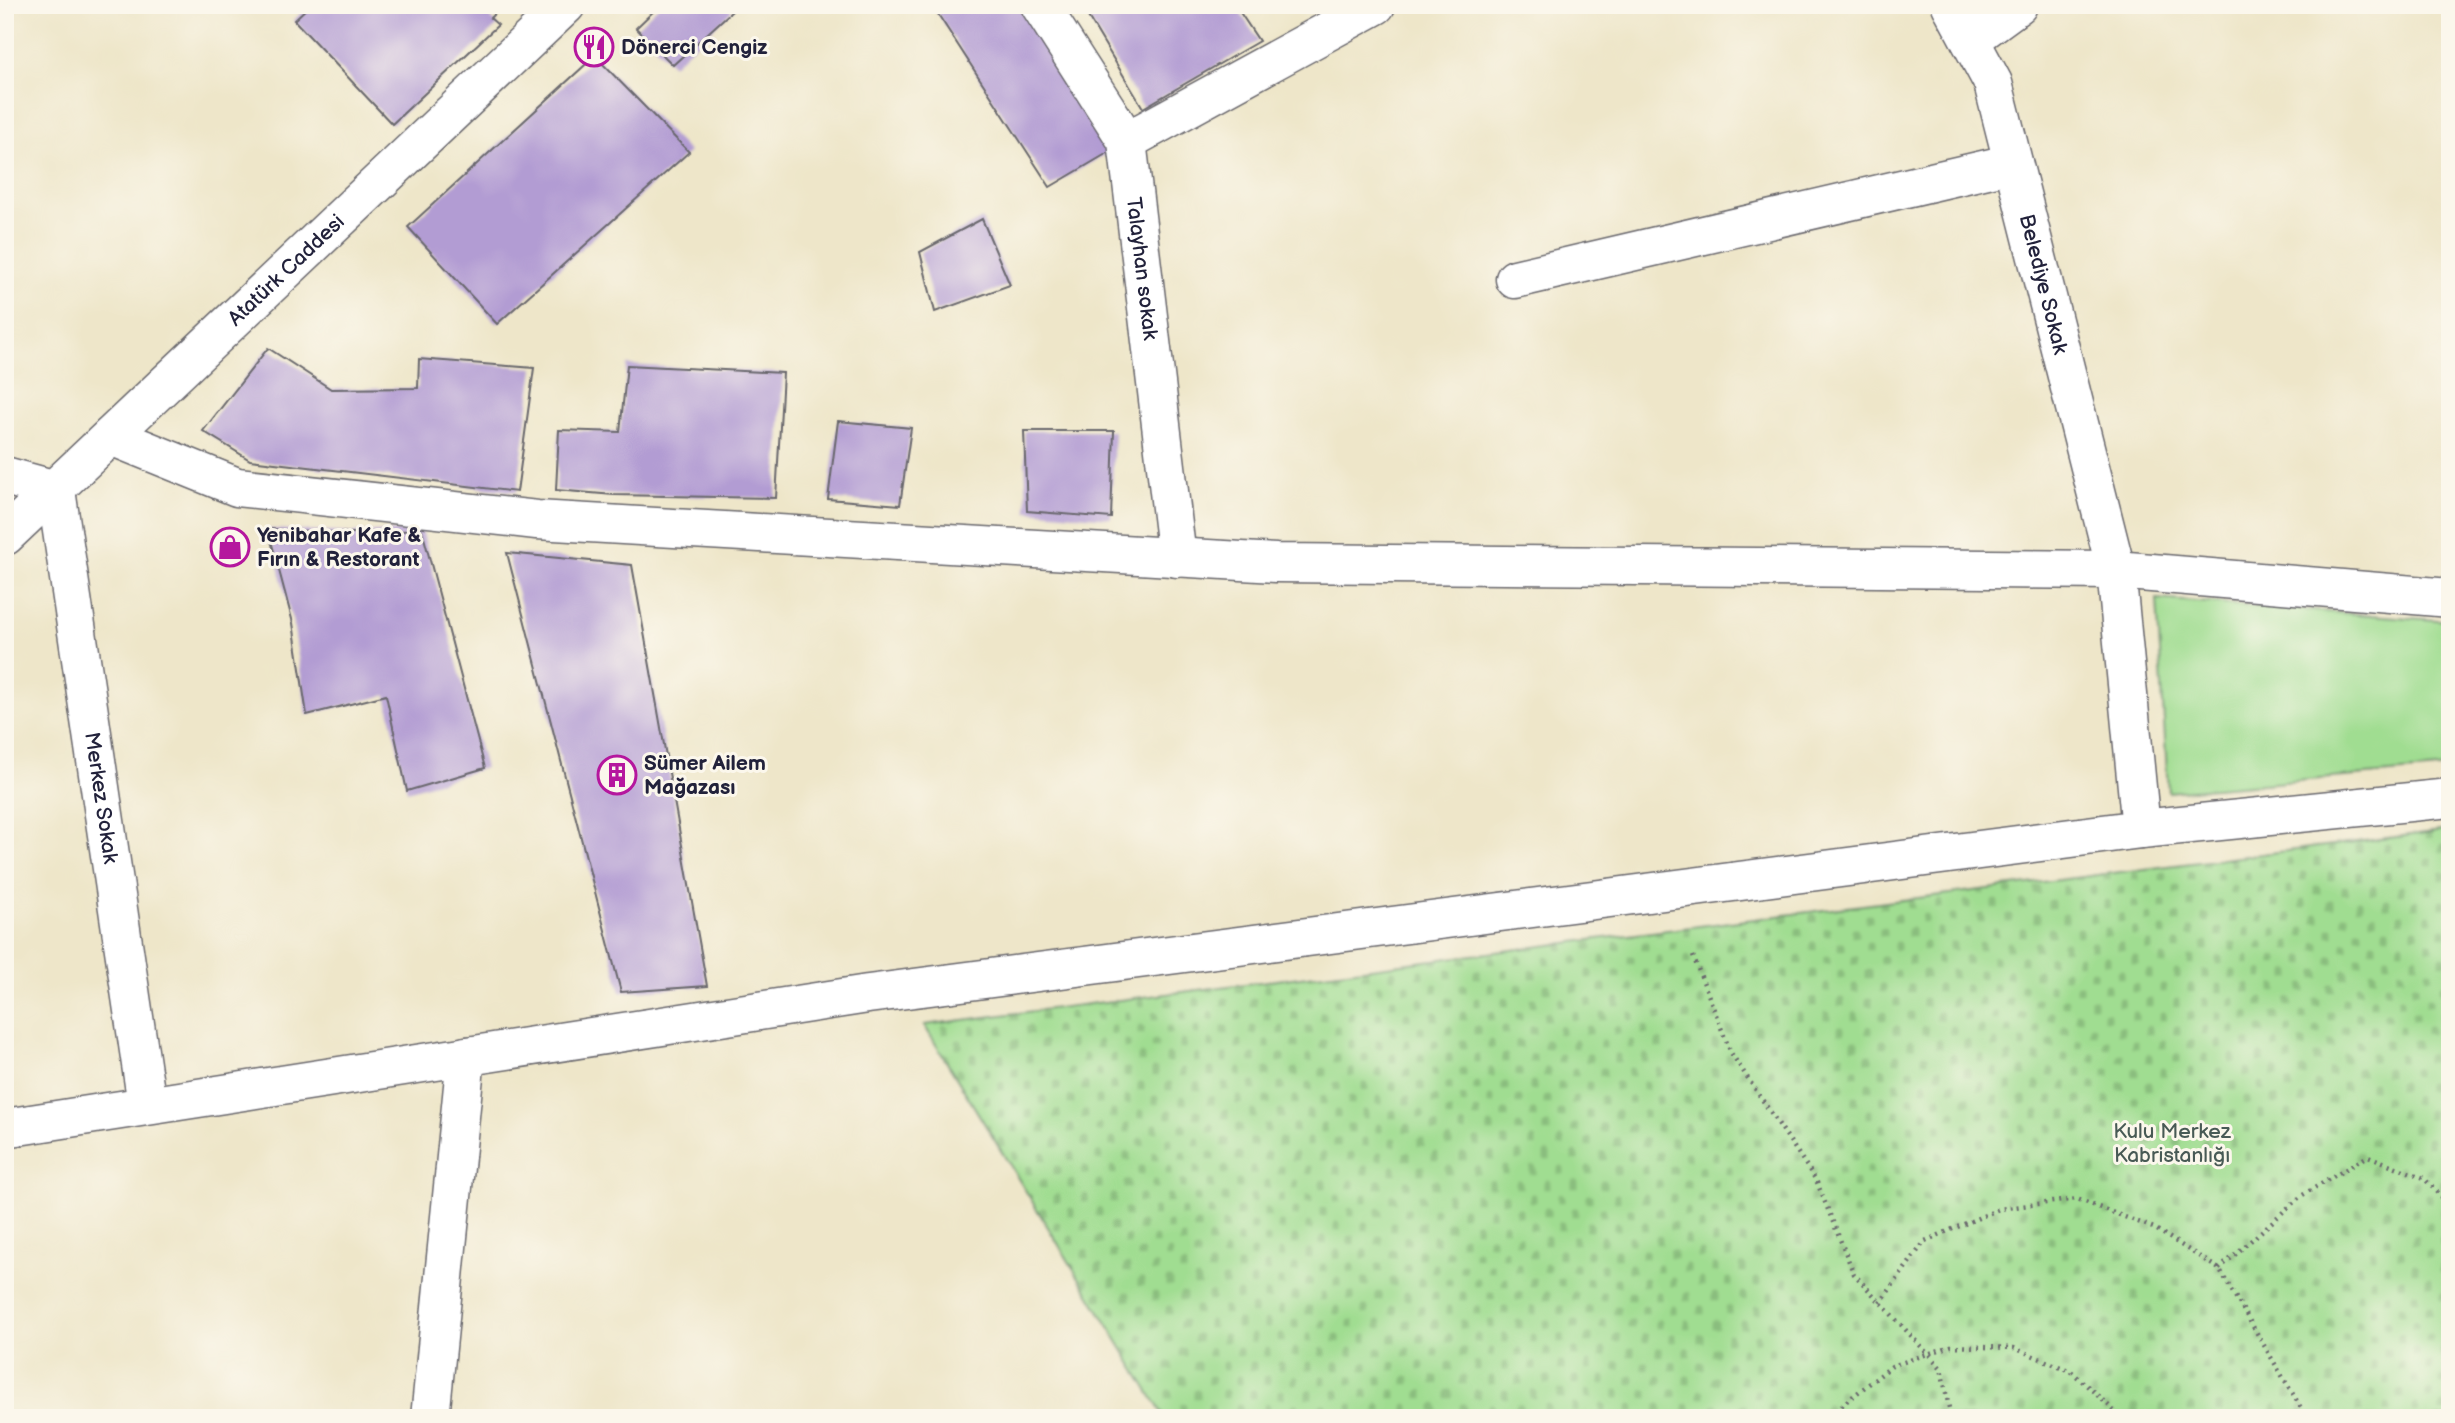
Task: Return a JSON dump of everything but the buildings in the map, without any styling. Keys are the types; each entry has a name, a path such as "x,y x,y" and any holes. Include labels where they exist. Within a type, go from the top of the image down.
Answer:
{"street":[{"name":"Atatürk Caddesi","path":"5,537 566,5"},
{"name":"Talayhan sokak","path":"1040,5 1127,141 1177,558"},
{"path":"1127,141 1376,5"},
{"name":"Belediye Sokak","path":"1951,5 1993,83 2116,570 2141,829"},
{"path":"1970,40 2018,5"},
{"path":"1515,279 2013,163"},
{"path":"111,436 237,487 537,520 1276,563 2116,570 2450,597"},
{"path":"5,476 56,490"},
{"name":"Merkez Sokak","path":"56,490 147,1105"},
{"path":"5,1128 869,993 2141,829 2450,798"},
{"path":"430,1418 466,1056"}],"path":[{"path":"1693,956 1731,1053 1816,1180 1854,1274 1941,1368 1951,1418"},
{"path":"2218,1269 2301,1196 2368,1156 2424,1178 2450,1207"},
{"path":"1881,1303 1926,1241 1999,1209 2077,1199 2154,1228 2218,1269 2307,1418"},
{"path":"1833,1418 1843,1404 1892,1366 1951,1346 2014,1348 2071,1371 2122,1418"}],"green space":[{"path":"2157,599 2450,621 2450,768 2168,792"},
{"name":"Kulu Merkez Kabristanlığı","path":"2450,830 2450,1418 1165,1418 924,1025"}],"place":[{"name":"Dönerci Cengiz","path":"594,47"},
{"name":"Yenibahar Kafe & Fırın & Restorant","path":"230,547"},
{"name":"Sümer Ailem Mağazası","path":"617,775"}]}
